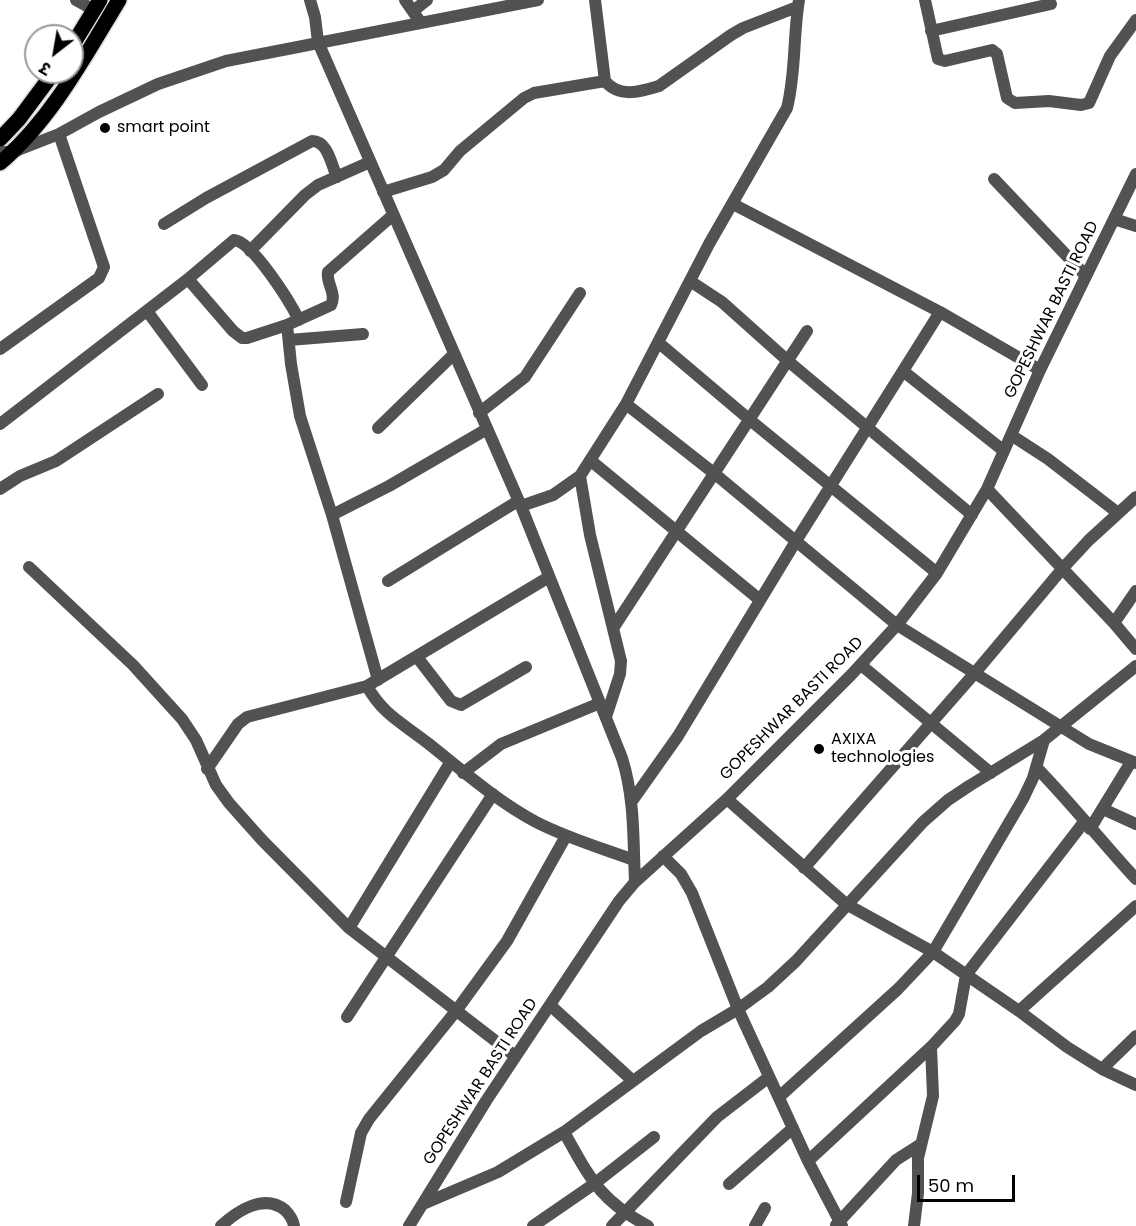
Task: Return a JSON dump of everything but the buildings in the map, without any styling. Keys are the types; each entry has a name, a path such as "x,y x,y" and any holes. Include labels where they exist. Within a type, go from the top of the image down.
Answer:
{"main road":[{"path":"0,163 7,152 47,111 119,0"},
{"path":"84,26 97,5"},
{"path":"0,139 19,119 45,84"}],"street":[{"path":"76,0 97,5"},
{"path":"310,0 318,42 520,504 606,717 629,780 635,882"},
{"path":"405,0 421,23"},
{"path":"413,11 427,0"},
{"path":"473,0 482,11"},
{"path":"7,152 59,134 99,112 191,71 226,61 318,42 538,0"},
{"path":"388,581 520,504 553,495 580,476 626,404 690,281 787,108 791,92 798,4 731,35 659,86 626,93 617,91 605,81 595,0"},
{"path":"925,0 936,57 941,60 988,50 995,51 1007,98 1012,103 1049,101 1086,105 1092,100 1110,56 1136,20"},
{"path":"931,31 1051,4"},
{"path":"383,192 432,177 444,170 460,151 524,98 534,93 605,81"},
{"path":"0,349 99,278 103,272 104,267 59,134"},
{"path":"164,224 206,198 312,141 324,144 337,177"},
{"path":"250,251 305,195 318,186 370,162"},
{"name":"GOPESHWAR BASTI ROAD","path":"409,1226 515,1056 619,901 635,882 727,799 861,665 897,625 938,573 987,489 1040,370 1136,174"},
{"path":"994,180 1086,276"},
{"path":"733,204 940,312 1040,370"},
{"path":"188,279 233,331 242,338 293,322 332,305 333,294 327,277 328,272 393,215"},
{"path":"1114,219 1136,226"},
{"path":"0,424 188,279 234,240 242,242 273,277 287,297 293,322 289,340 291,364 300,416 332,515 378,680"},
{"path":"690,281 722,302 788,361 972,515"},
{"path":"479,413 525,376 580,293"},
{"path":"147,311 202,385"},
{"path":"632,801 678,736 796,541 940,312"},
{"path":"614,627 807,331"},
{"path":"289,340 363,334"},
{"path":"659,343 938,573"},
{"path":"378,428 454,354"},
{"path":"903,371 1004,451"},
{"path":"0,489 56,461 158,394"},
{"path":"626,404 715,474 897,625 1097,748 1134,763 1103,809 1087,825 966,975 959,1014 931,1047 808,1161"},
{"path":"332,515 389,486 487,429"},
{"path":"1011,435 1048,459 1118,513"},
{"path":"590,460 760,600"},
{"path":"580,476 590,535 621,661 620,674 606,717"},
{"path":"987,489 1136,649"},
{"path":"804,868 974,674 1063,568 1136,497"},
{"path":"29,567 133,665 182,719 195,740 207,769 229,803 349,928 515,1056"},
{"path":"207,769 238,724 247,717 367,686 549,577"},
{"path":"1114,623 1136,591"},
{"path":"417,657 451,701 461,705 526,667"},
{"path":"861,665 991,773"},
{"path":"423,1204 498,1172 564,1132 701,1031 738,1009 768,987 796,962 846,904 923,822 948,800 1044,740 1136,666"},
{"path":"367,686 379,706 493,794 534,820 566,836 634,860"},
{"path":"463,773 501,744 600,703"},
{"path":"779,1097 898,989 933,952 1023,799 1044,740"},
{"path":"349,928 450,762"},
{"path":"1036,767 1069,801 1087,825 1136,879"},
{"path":"347,1017 493,794"},
{"path":"727,799 846,904 933,952 1067,1047 1102,1069 1136,1085"},
{"path":"1103,809 1136,824"},
{"path":"345,1202 361,1133 369,1119 456,1011 520,921 566,836"},
{"path":"663,856 681,874 692,893 738,1009 839,1224 896,1160 921,1144"},
{"path":"1019,1011 1136,906"},
{"path":"550,1005 633,1081"},
{"path":"1102,1069 1135,1039"},
{"path":"914,1226 921,1144 933,1096 931,1047"},
{"path":"612,1226 717,1117 769,1077"},
{"path":"729,1184 793,1128"},
{"path":"564,1132 594,1184 625,1214 648,1226"},
{"path":"533,1226 594,1184 654,1137"},
{"path":"221,1226 242,1209 259,1203 274,1204 282,1208 290,1215 294,1226"},
{"path":"755,1226 765,1208"}],"place":[{"name":"smart point","path":"105,128"},
{"name":"AXIXA technologies","path":"819,749"}]}
